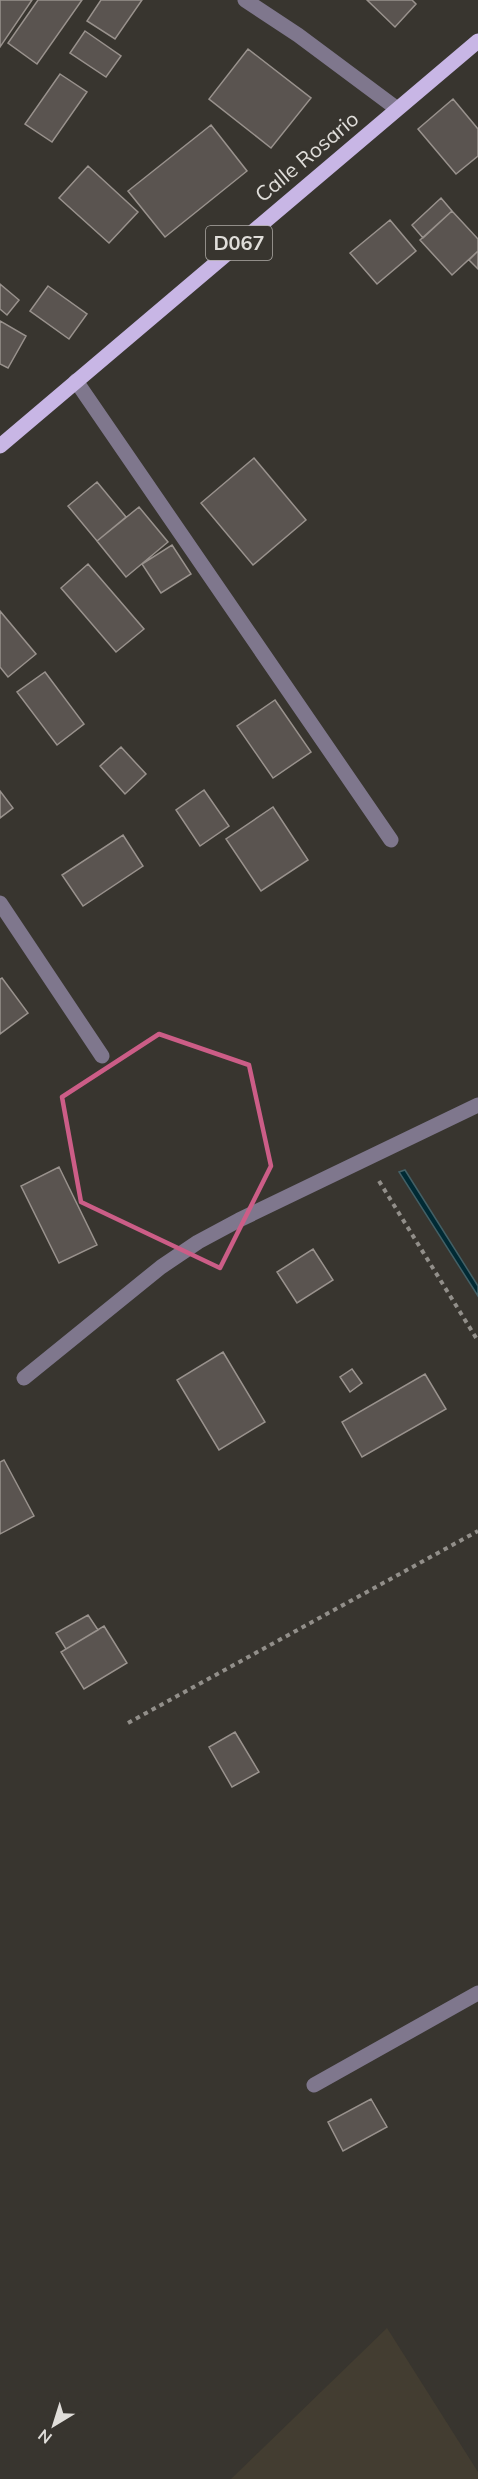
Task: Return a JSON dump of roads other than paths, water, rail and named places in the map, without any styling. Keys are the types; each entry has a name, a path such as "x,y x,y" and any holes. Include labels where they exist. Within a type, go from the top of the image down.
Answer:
{"main road":[{"name":"Calle Rosario","path":"0,446 396,108 478,41"}],"street":[{"path":"245,0 298,35 396,108"},
{"path":"76,381 391,840"},
{"path":"0,903 102,1056"},
{"path":"24,1378 160,1267 198,1242 478,1105"},
{"path":"314,2085 478,1993"}],"water":[{"path":"405,1170 478,1286 478,1296 399,1172"}]}
